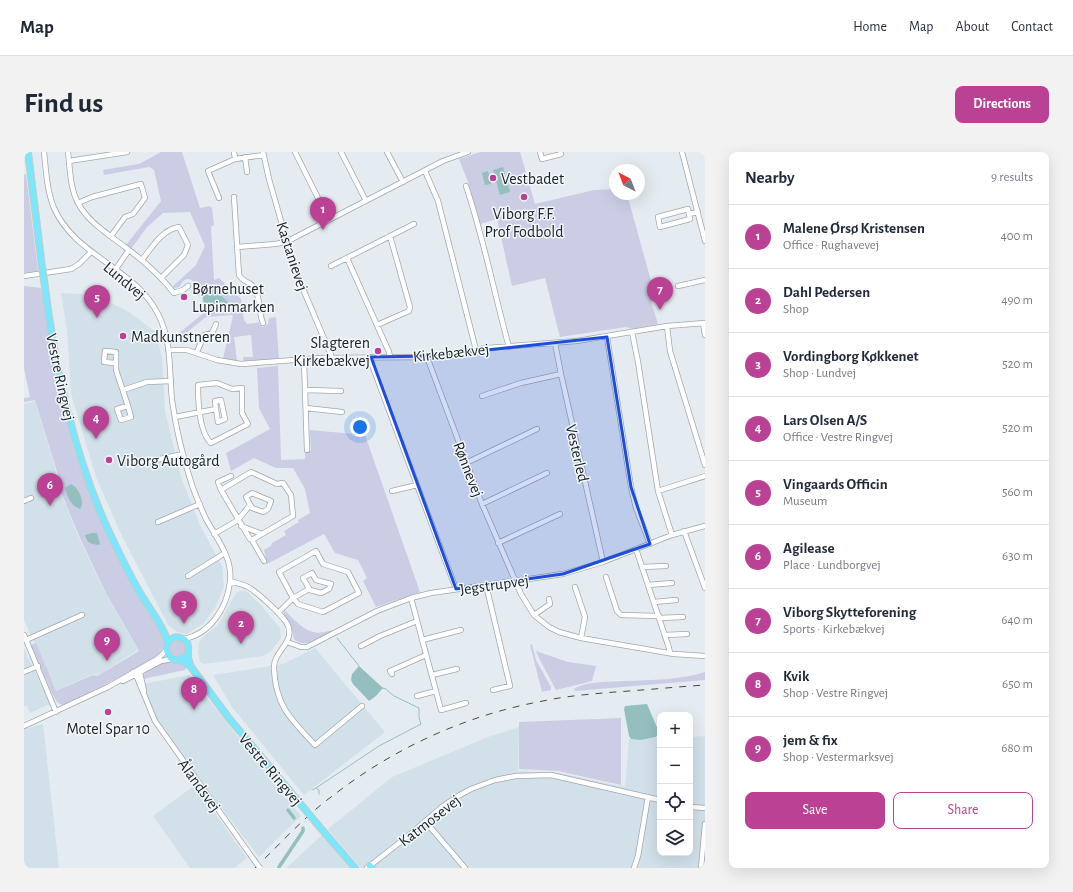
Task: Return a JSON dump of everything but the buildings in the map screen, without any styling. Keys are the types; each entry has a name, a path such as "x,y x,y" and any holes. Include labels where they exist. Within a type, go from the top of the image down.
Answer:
{"main road":[{"name":"Vestre Ringvej","path":"28,152 54,352 61,387 75,439 89,482 105,522 128,571 164,630 176,638"},
{"name":"Vestre Ringvej","path":"164,630 167,646"},
{"path":"176,638 184,639 189,647 188,654 181,660 172,659 168,655 167,646 176,638"},
{"name":"Vestre Ringvej","path":"188,654 191,667"},
{"name":"Vestre Ringvej","path":"181,660 191,667 228,717 355,868"}],"street":[{"name":"Lundvej","path":"44,152 49,194 66,230 91,252 139,288 153,306 163,325 168,350 175,417 183,454 192,486 214,534 225,553 230,570 228,593 222,609 209,626 197,635 189,647"},
{"path":"68,152 72,188 78,203 85,214 94,223 130,250 162,277 174,293 183,290 188,286"},
{"path":"69,162 127,152"},
{"path":"234,152 235,159"},
{"path":"296,152 329,220"},
{"path":"341,152 366,201"},
{"path":"387,152 403,182"},
{"path":"237,247 286,242 443,161 468,152"},
{"path":"540,152 542,159 561,154"},
{"path":"682,152 705,241"},
{"path":"219,198 208,171 235,159 264,153"},
{"name":"Kastanievej","path":"264,153 269,179 294,270 331,358"},
{"path":"245,157 247,172"},
{"path":"425,171 438,201 476,350"},
{"path":"78,203 92,197 141,184 145,198 133,214 125,217 111,236"},
{"path":"466,186 479,225 509,347"},
{"path":"234,197 238,275 243,281 253,286 260,302 260,318 262,322"},
{"path":"688,209 689,214 690,219 660,227 658,217 688,209"},
{"path":"689,214 698,212"},
{"path":"331,266 414,224"},
{"path":"142,260 153,245 172,228 179,227 188,245 184,255 162,277"},
{"path":"377,325 409,311 410,307 390,236"},
{"path":"115,270 130,250"},
{"path":"24,276 71,269 80,264 91,252"},
{"path":"347,258 390,357"},
{"path":"678,286 705,280"},
{"path":"704,323 705,335"},
{"name":"Kirkebækvej","path":"168,350 187,350 197,352 217,360 241,364 331,358 427,357 476,350 607,337 667,326 704,323"},
{"path":"197,352 204,335 212,333 216,324"},
{"path":"667,326 670,351 705,465"},
{"path":"632,332 658,491 672,535"},
{"path":"607,337 631,487 636,508 650,544"},
{"name":"Vesterled","path":"555,343 603,562"},
{"path":"371,357 372,365 456,589"},
{"name":"Rønnevej","path":"427,357 466,463 498,543 524,601 534,615 549,627 559,632 581,638 670,653 705,656"},
{"path":"304,360 307,450"},
{"path":"115,363 128,406"},
{"path":"482,396 521,382 561,374"},
{"path":"122,390 147,382 171,381"},
{"path":"217,383 232,389 242,388 242,413 248,424 211,443 204,434 200,413 198,385 217,383"},
{"path":"306,390 342,391"},
{"path":"306,408 342,412"},
{"path":"175,417 216,409"},
{"path":"466,463 537,429"},
{"path":"137,464 183,454"},
{"path":"221,490 251,472 277,484 283,483 290,495 293,516 252,540"},
{"path":"482,504 547,473"},
{"path":"231,476 218,482 221,490 241,526 252,540 264,561"},
{"path":"658,491 705,476"},
{"path":"392,491 417,485"},
{"path":"252,493 271,501 268,509 263,512 252,508 250,505 246,497 252,493"},
{"path":"24,501 31,498"},
{"path":"158,522 200,504"},
{"path":"214,534 238,520 250,505"},
{"path":"498,543 560,514"},
{"path":"241,526 262,534"},
{"name":"Jegstrupvej","path":"288,642 301,647 307,647 377,611 411,598 456,589 563,574 603,562 672,535 705,526"},
{"path":"684,531 705,588"},
{"path":"636,549 670,653"},
{"path":"316,552 323,564 348,572 360,593 323,612 298,604 293,598 279,572 316,552"},
{"path":"188,576 225,553"},
{"path":"642,567 666,566"},
{"path":"278,613 293,598 310,589 321,593 329,589 331,584 316,580 312,573 303,578 310,589"},
{"path":"606,577 617,611 622,615 683,617"},
{"path":"230,581 247,586 255,592 285,620 289,627 290,634 288,642 275,660 274,668 279,696 287,715 315,745 362,706"},
{"path":"648,585 672,583"},
{"path":"486,585 510,686 493,690"},
{"path":"575,587 585,617 581,638"},
{"path":"411,598 441,710 466,703"},
{"path":"534,615 550,604 549,599"},
{"path":"654,602 676,600"},
{"path":"56,712 25,638 82,615"},
{"path":"361,646 417,620"},
{"path":"422,640 461,630"},
{"path":"665,635 687,634"},
{"name":"Lundvej","path":"184,639 197,635"},
{"path":"137,672 157,659 167,646"},
{"path":"392,674 390,671 426,655"},
{"path":"24,726 161,661 172,659"},
{"path":"24,672 38,666"},
{"path":"432,675 457,669"},
{"name":"Ålandsvej","path":"137,672 145,699 155,721 261,868"},
{"path":"417,696 436,691"},
{"name":"Katmosevej","path":"369,867 443,806 471,789 495,780 516,776 551,775 657,799"},
{"path":"634,868 638,856 648,797"},
{"path":"693,807 705,808"},
{"path":"425,821 465,868"},
{"path":"701,868 705,824"}],"highlighted area":[{"path":"607,337 631,487 650,544 563,574 456,589 371,357 431,356"}],"shaded area":[{"path":"161,152 182,152 200,208 210,206 212,208 214,225 211,227 214,280 219,278 241,299 244,320 247,324 258,322 263,327 268,324 269,318 276,317 279,359 244,361 243,357 253,357 251,335 234,337 237,361 223,358 232,315 206,317 181,337 178,334 205,312 200,287 195,289 194,283 190,279 182,282 179,287 172,287 196,265 205,246 190,212 163,213 147,227 131,249 126,245 161,201 154,170 149,167 104,175 103,170 139,164"},
{"path":"480,152 520,152 535,204 594,190 609,189 609,200 629,200 656,299 651,301 658,324 632,329 626,327 560,337 545,278 512,286 497,219 480,224 468,182 459,159"},
{"path":"503,167 510,192 500,195 493,170"},
{"path":"488,171 491,184 485,185 482,173"},
{"path":"26,174 38,271 24,273 24,175"},
{"path":"24,286 41,288 58,393 77,460 109,540 146,609 162,632 165,645 159,654 151,660 67,704 62,705 57,702 52,693 31,645 36,643 56,691 93,675 97,676 139,651 105,591 79,536 59,487 61,485 35,400 24,402 24,398 30,397 24,368"},
{"path":"211,286 231,305 231,308 206,313 201,289"},
{"path":"61,293 83,294 98,297 126,310 156,332 162,358 165,411 181,477 200,525 222,566 224,587 215,608 204,623 187,634 177,632 168,625 121,534 96,477 71,394 67,330"},
{"path":"278,366 281,460 305,459 305,451 311,451 310,430 365,435 420,592 376,607 363,581 367,578 358,560 335,553 324,534 267,564 264,559 266,556 264,550 271,546 272,543 286,535 284,531 310,513 305,489 293,468 276,468 254,458 231,471 226,453 270,429 259,408 257,368"},
{"path":"35,401 60,485 58,486 78,536 104,590 138,650 97,675 93,674 56,691 24,620 24,404"},
{"path":"71,484 76,488 82,499 82,506 80,509 70,501 67,495 65,488"},
{"path":"97,533 100,544 93,544 87,540 85,535"},
{"path":"246,591 259,603 280,628 281,638 270,652 263,656 204,664 200,662 198,653 199,642 205,635 218,625 236,593"},
{"path":"284,610 305,629 317,633 331,630 331,632 312,642 298,642 294,639 290,623 284,615"},
{"path":"175,641 181,641 186,646 184,655 181,657 175,657 170,652 170,646"},
{"path":"532,644 536,660 551,687 551,690 542,692 530,645"},
{"path":"24,648 50,704 30,713 27,706 24,706"},
{"path":"315,648 385,732 304,795 232,707 213,675 283,664"},
{"path":"536,651 568,662 596,666 592,681 556,690"},
{"path":"170,660 186,666 185,670 143,679 144,675 149,669 157,664"},
{"path":"359,666 383,688 369,701 351,680 352,674"},
{"path":"705,672 705,680 575,691 574,689 579,686 592,683 666,679 686,677"},
{"path":"189,675 301,816 259,857 159,723 151,708 144,684"},
{"path":"647,704 657,727 656,737 640,740 631,739 629,736 624,709 625,706"},
{"path":"621,718 621,785 558,771 519,769 519,722"},
{"path":"43,724 59,868 24,868 24,729"},
{"path":"519,727 518,771 560,773 625,787 629,739 657,738 657,856 693,856 693,737 705,736 705,868 361,868 328,829 392,777 488,737"},
{"path":"195,785 247,858 234,868 190,868 153,816"},
{"path":"322,835 349,868 286,868"}],"waterway":[{"path":"337,638 359,666"},
{"path":"382,688 386,689"},
{"path":"316,788 379,746 421,724 419,718 419,708 394,696 387,690"},
{"path":"312,790 316,788 319,790 319,794"},
{"path":"288,810 294,818"},
{"path":"279,867 303,831 303,828"}],"railway":[{"path":"255,868 324,802 358,777 433,735 460,724 515,707 561,698 705,685"}],"place":[{"name":"Vestbadet","path":"493,178"},
{"name":"Viborg F.F. Prof Fodbold","path":"524,197"},
{"name":"Malene Ørsø Kristensen","path":"323,230"},
{"name":"Børnehuset Lupinmarken","path":"184,297"},
{"name":"Viborg Skytteforening","path":"660,310"},
{"name":"Vingaards Officin","path":"97,318"},
{"name":"Madkunstneren","path":"123,336"},
{"name":"Slagteren Kirkebækvej","path":"378,351"},
{"name":"Lars Olsen A/S","path":"96,439"},
{"name":"Viborg Autogård","path":"109,460"},
{"name":"Agilease","path":"50,506"},
{"name":"Vordingborg Køkkenet","path":"184,624"},
{"name":"Dahl Pedersen","path":"241,644"},
{"name":"jem & fix","path":"107,661"},
{"name":"Kvik","path":"194,710"},
{"name":"Motel Spar 10","path":"108,712"}]}
